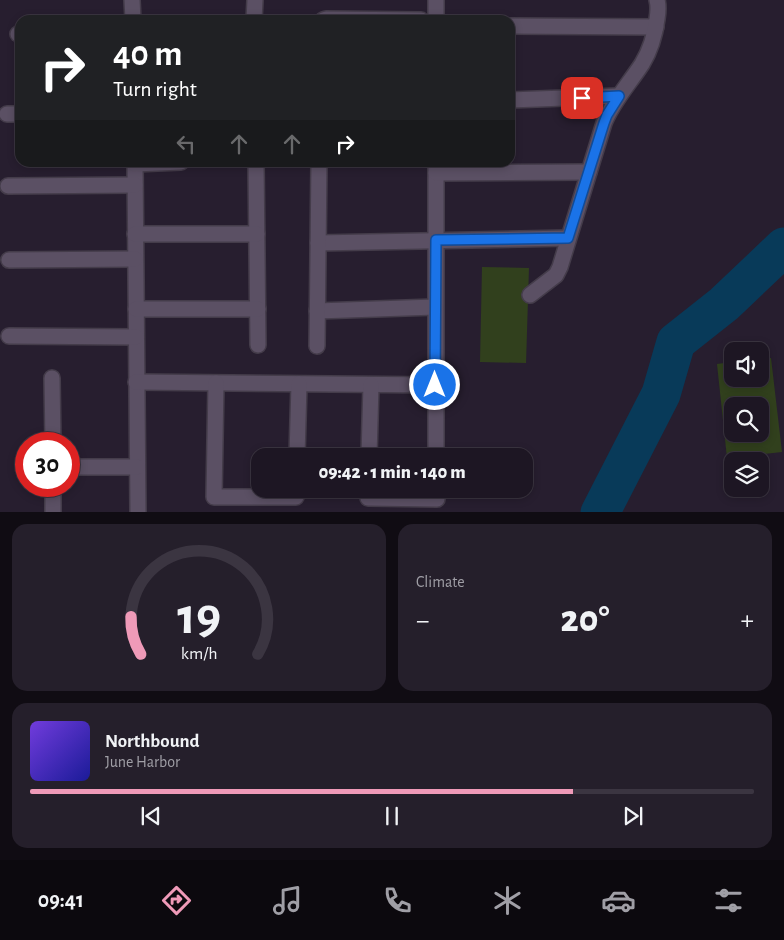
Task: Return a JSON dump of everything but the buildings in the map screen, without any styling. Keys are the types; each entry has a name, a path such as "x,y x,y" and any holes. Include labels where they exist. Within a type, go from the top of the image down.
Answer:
{"street":[{"path":"132,0 133,15"},
{"path":"254,15 255,0"},
{"path":"436,0 436,15"},
{"path":"530,295 556,275 560,267 607,115 643,63 648,52 656,27 657,0"},
{"path":"515,26 656,27"},
{"path":"515,100 619,96"},
{"path":"134,167 138,512"},
{"path":"256,167 258,345"},
{"path":"317,346 319,167"},
{"path":"436,448 436,168 589,172"},
{"path":"8,186 135,185"},
{"path":"135,234 258,234"},
{"path":"318,243 568,238"},
{"path":"9,260 135,258"},
{"path":"317,311 436,307"},
{"path":"136,308 258,309"},
{"path":"9,336 136,337"},
{"path":"52,378 53,432"},
{"path":"136,382 435,385"},
{"path":"216,383 214,497 251,497"},
{"path":"297,448 299,384"},
{"path":"369,448 371,385"},
{"path":"80,467 137,467"},
{"path":"53,497 53,512"},
{"path":"368,500 437,500"}],"green space":[{"path":"482,267 529,268 526,363 480,362"},
{"path":"769,358 771,358 782,452 726,452 725,442 769,442 769,397 724,397 724,430 717,364 724,363 724,387 769,387"}],"waterway":[{"path":"601,512 661,394 676,342 724,304 784,247"}],"route":[{"path":"435,385 436,240 568,238 604,123 619,96 582,98"}]}
